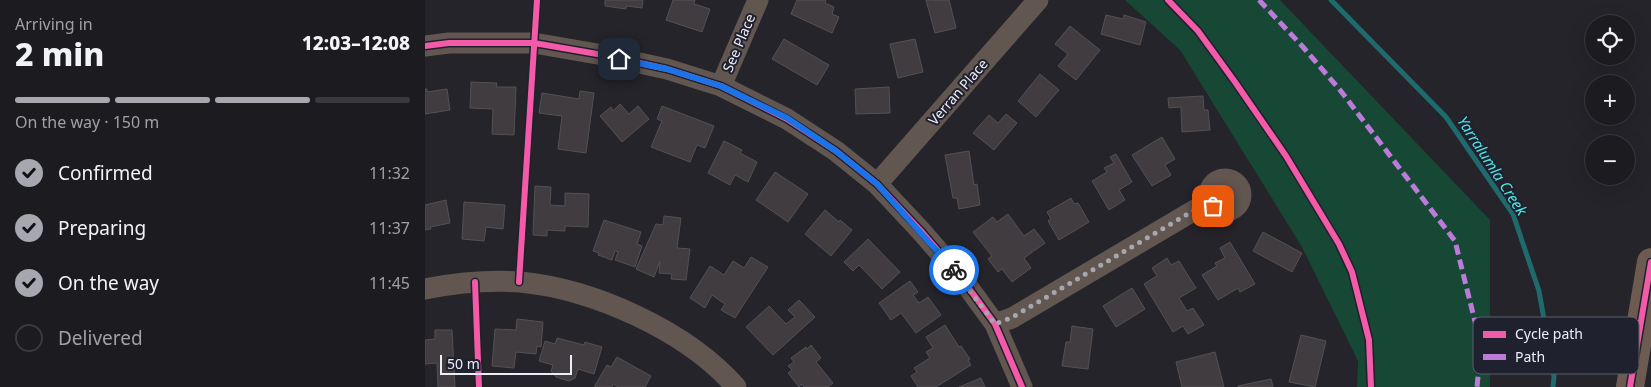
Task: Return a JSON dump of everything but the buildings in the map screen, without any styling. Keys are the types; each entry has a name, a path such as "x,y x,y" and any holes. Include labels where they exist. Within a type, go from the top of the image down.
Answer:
{"highway":[{"path":"1639,333 1651,262"},
{"path":"1630,387 1632,374"}],"street":[{"name":"See Place","path":"721,86 757,0"},
{"name":"Verran Place","path":"877,184 1038,0"},
{"path":"425,46 449,43 534,43 603,55 658,67 721,86 787,118 836,151 877,184 960,276 995,324 1022,387"},
{"path":"995,324 1011,318 1210,201"},
{"path":"425,289 475,282 519,282 567,290 625,310 673,335 711,362 736,387"}],"green space":[{"path":"1125,0 1280,0 1490,220 1490,317 1473,317 1473,374 1490,374 1490,387 1357,387 1358,361 1302,247 1180,50"}],"waterway":[{"name":"Yarralumla Creek","path":"1331,0 1446,117 1513,214 1539,291 1544,317"},
{"name":"Yarralumla Creek","path":"1553,387 1554,374"}],"marked path":[{"path":"1259,0 1340,90 1455,241 1474,317"},
{"path":"1477,387 1478,374"}],"cycle path":[{"path":"519,282 537,0"},
{"path":"1168,0 1198,31 1235,82 1286,156 1339,244 1352,272 1369,340 1371,387"},
{"path":"425,46 449,43 534,43 603,55 667,69 721,86 787,119 836,151 877,184 921,231 960,276 995,324 1022,387"},
{"path":"1639,333 1651,262"},
{"path":"475,282 479,387"},
{"path":"1630,387 1632,374"}],"way so far":[{"path":"954,270 995,324 1011,318 1210,201 1213,206"}],"route":[{"path":"619,59 667,69 721,86 787,118 836,151 877,184 954,270"}]}
